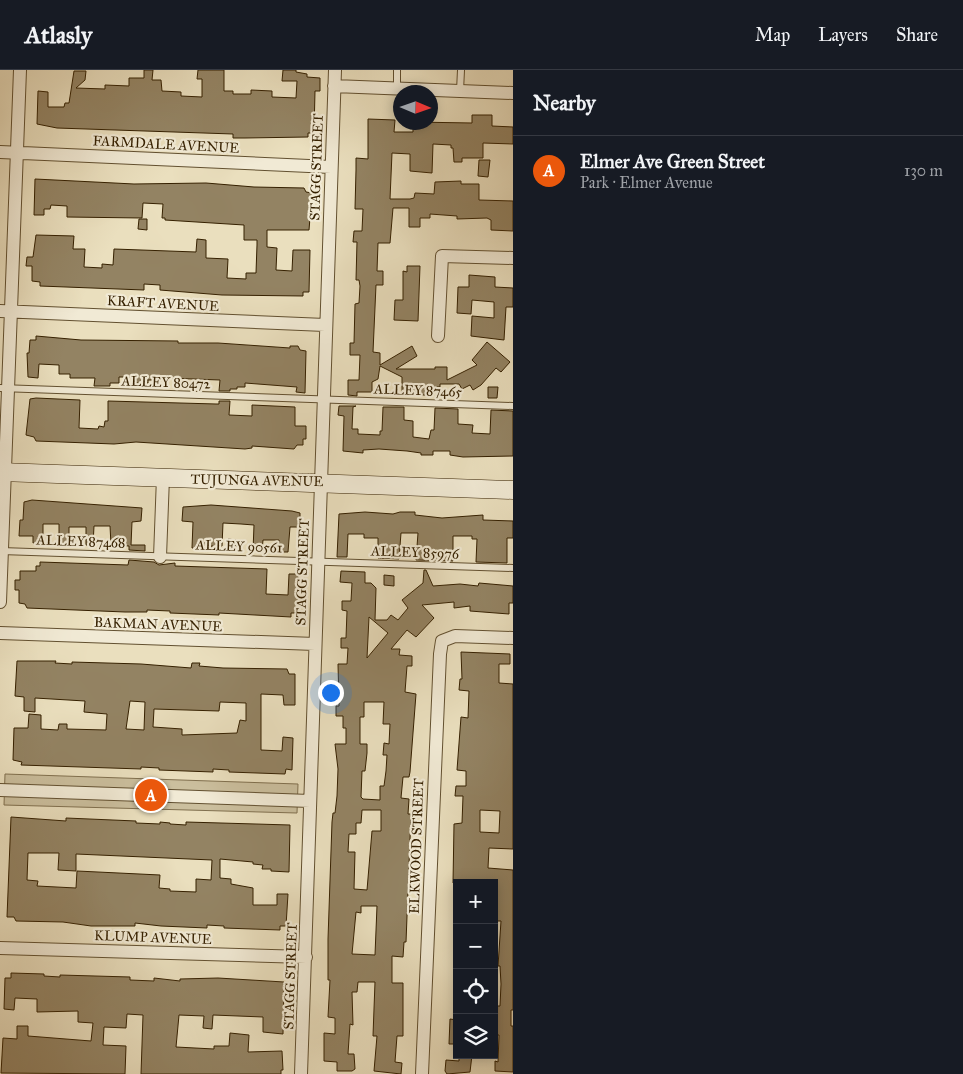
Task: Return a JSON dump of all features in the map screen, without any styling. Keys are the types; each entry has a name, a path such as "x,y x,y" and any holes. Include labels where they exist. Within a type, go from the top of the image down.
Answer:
{"street":[{"path":"0,602 5,311 20,70"},
{"name":"STAGG STREET","path":"301,1074 334,70"},
{"path":"334,86 393,89"},
{"path":"438,90 513,93"},
{"name":"FARMDALE AVENUE","path":"0,152 331,167"},
{"path":"438,336 442,256 513,258"},
{"name":"KRAFT AVENUE","path":"5,311 325,325"},
{"name":"TUJUNGA AVENUE","path":"2,472 513,490"},
{"path":"160,557 163,477"},
{"name":"BAKMAN AVENUE","path":"0,633 315,644"},
{"name":"ELKWOOD STREET","path":"422,1074 438,668 442,641 455,636 513,638"},
{"path":"0,790 310,800"},
{"name":"KLUMP AVENUE","path":"0,948 306,957"}],"lane":[{"path":"397,70 397,85"},
{"path":"460,91 461,70"},
{"name":"ALLEY 80472","path":"4,388 323,400"},
{"name":"ALLEY 87465","path":"323,400 513,406"},
{"name":"ALLEY 87468","path":"1,551 160,557"},
{"name":"ALLEY 90561","path":"160,557 317,561"},
{"name":"ALLEY 85976","path":"317,561 513,568"}],"shaded area":[{"path":"5,774 298,784 297,813 4,805"}],"building":[{"path":"144,70 153,70 152,80 161,80 162,91 181,92 181,96 202,97 202,79 197,79 198,70 224,70 224,91 233,91 233,94 251,94 251,90 272,91 272,97 296,98 297,81 282,81 283,70 296,70 296,72 307,74 307,77 320,78 320,91 315,91 314,133 308,133 308,137 233,138 233,134 57,128 37,124 38,91 48,92 48,107 64,107 65,103 69,103 74,71 86,71 85,80 76,88 105,89 105,85 129,86 129,78 144,78"},
{"path":"472,115 492,115 492,126 513,127 513,144 483,143 483,158 462,158 462,162 454,162 451,145 433,144 432,173 410,171 410,154 392,153 390,199 410,199 414,198 415,193 434,194 435,182 461,181 461,184 479,184 479,200 513,201 513,231 491,230 491,220 487,218 457,219 457,216 430,214 430,218 420,218 420,227 409,227 409,208 393,208 390,243 378,243 377,271 383,271 383,285 376,285 373,352 380,353 380,365 412,346 417,356 396,369 435,369 435,367 447,367 447,380 477,365 472,360 487,342 510,362 501,372 496,368 481,385 473,390 470,385 462,389 459,384 440,384 440,387 431,387 431,395 402,395 402,377 380,366 378,379 372,382 372,392 357,392 357,396 348,395 348,380 359,380 360,355 350,355 350,343 354,343 355,304 359,303 360,286 359,280 356,280 357,242 353,242 354,231 362,231 363,209 355,209 356,158 368,159 368,119 393,120 394,132 438,130 438,122 472,123"},
{"path":"479,160 490,160 488,177 478,176"},
{"path":"35,179 134,184 206,183 254,187 304,188 306,192 312,193 309,230 267,230 267,247 277,248 276,270 292,271 293,250 310,250 309,292 303,292 303,296 222,295 160,290 160,285 144,284 144,290 40,286 40,282 32,281 32,266 26,266 27,257 33,257 36,235 74,236 73,249 85,249 84,267 102,268 102,264 113,265 114,249 196,252 197,239 206,240 206,258 228,259 227,278 246,279 246,273 256,273 257,240 244,240 244,225 165,220 165,218 162,218 163,204 143,203 142,218 67,217 67,206 51,205 50,209 44,209 44,215 34,215"},
{"path":"139,219 147,219 147,230 138,229"},
{"path":"407,266 420,266 418,321 394,320 395,300 403,300 403,271 407,272"},
{"path":"469,275 495,277 495,287 513,288 513,307 506,307 504,340 471,336 472,316 494,318 494,302 472,300 471,314 457,313 458,287 469,287"},
{"path":"36,336 81,340 178,341 178,343 218,343 290,348 290,346 298,346 300,350 306,351 305,393 296,392 297,387 245,383 245,387 237,387 237,389 230,389 230,391 219,391 220,380 166,378 166,380 148,380 148,383 136,383 136,377 119,377 119,383 110,383 110,386 94,386 95,378 70,378 70,374 59,374 59,365 39,364 38,378 28,377 27,353 29,353 30,340 36,340"},
{"path":"488,387 498,387 497,398 488,398"},
{"path":"30,399 80,400 79,428 98,429 99,426 104,427 105,421 108,421 108,401 219,404 219,401 230,401 229,415 252,416 252,405 295,407 295,426 306,426 306,439 303,439 303,445 297,445 294,449 252,446 252,448 245,449 136,442 114,444 36,441 34,437 26,435"},
{"path":"339,406 356,406 353,407 352,429 358,429 358,434 380,435 380,431 382,431 383,407 404,407 404,420 413,421 413,437 429,439 431,430 434,430 435,408 458,409 458,424 473,425 472,433 490,434 491,410 513,411 513,456 463,457 450,455 450,451 433,451 433,455 421,455 421,453 407,451 379,449 363,450 363,453 343,451 344,416 338,415"},
{"path":"32,500 142,508 141,521 132,522 131,545 145,545 145,551 129,550 129,546 111,545 110,526 94,526 93,545 86,545 86,527 69,527 69,544 59,544 59,524 43,524 43,543 33,543 33,536 19,536 20,520 23,520 24,502"},
{"path":"211,505 292,511 300,513 300,527 290,527 288,552 279,552 279,540 263,540 262,551 253,551 254,525 223,523 222,546 211,546 211,549 192,548 193,522 182,521 183,507"},
{"path":"365,512 393,514 415,512 415,515 442,518 483,515 483,520 513,521 513,538 507,538 507,563 476,562 477,539 472,539 472,536 453,536 453,561 416,560 418,533 401,533 399,559 378,558 378,538 364,538 364,534 348,534 347,557 337,557 339,514"},
{"path":"228,539 236,540 236,550 227,550"},
{"path":"129,560 154,562 159,565 175,563 175,566 267,569 266,594 288,595 289,574 298,574 298,613 291,613 291,617 219,613 219,615 170,613 170,611 147,610 147,612 125,612 27,608 25,604 19,603 19,590 15,590 15,580 20,580 20,571 36,571 36,566 40,566 40,562 128,565"},
{"path":"424,570 426,570 433,586 460,584 478,586 479,583 513,586 513,603 509,603 509,614 470,611 470,606 454,608 454,602 422,605 434,618 416,637 407,630 391,649 400,649 399,655 412,656 412,666 407,666 405,692 416,694 410,772 409,777 403,777 401,798 409,799 408,814 411,814 406,942 404,942 403,957 392,956 392,983 403,983 403,1036 397,1036 395,1062 402,1063 401,1074 374,1071 377,1036 373,1036 375,982 358,982 357,992 352,992 353,1025 350,1024 348,1054 354,1054 355,1069 352,1071 337,1071 337,1062 324,1061 324,1033 335,1034 335,1018 328,1017 330,980 328,980 328,939 332,822 337,796 338,769 335,744 346,744 346,728 343,728 343,716 336,716 336,706 339,706 338,664 347,664 348,648 341,648 341,638 346,638 347,611 342,610 342,601 351,601 352,583 340,582 341,571 365,572 365,583 371,583 376,588 375,620 387,620 391,615 398,620 408,608 402,600 423,583","holes":["369,617 388,633 367,658","364,702 384,702 383,724 390,724 389,744 384,743 383,755 387,755 386,771 384,786 380,786 380,800 363,799 361,797 362,771 365,771 367,753 367,744 360,744 360,717 364,717","362,810 381,810 381,831 372,831 367,890 354,889 355,852 348,852 349,834 356,834 356,823 361,823","361,906 377,906 375,955 352,954 356,912 361,913"]},
{"path":"384,575 394,576 394,586 384,585"},
{"path":"461,652 510,654 510,664 499,664 499,683 513,684 513,849 489,848 488,868 513,870 513,1010 511,1010 511,1026 513,1026 513,1072 495,1071 495,1061 498,1062 498,1006 500,1006 501,984 500,966 498,966 501,921 498,921 498,879 453,879 454,824 462,823 463,796 455,796 456,786 466,786 466,771 457,770 461,717 468,718 469,691 459,690 460,679 462,679","holes":["480,810 500,811 499,833 480,832"]},
{"path":"17,661 56,661 55,663 72,664 72,662 141,664 191,668 192,663 200,663 199,666 223,668 287,669 289,674 295,674 295,705 284,705 283,695 261,694 261,750 282,751 283,737 293,738 292,770 286,769 285,774 229,772 229,770 213,769 213,772 159,770 159,768 141,767 141,769 21,765 22,762 13,760 14,728 28,728 29,714 41,715 41,729 58,730 59,724 67,724 67,729 106,730 107,714 84,712 85,701 35,698 35,712 24,711 24,697 15,696","holes":["130,701 145,702 144,730 126,729","220,702 246,703 246,721 240,720 237,733 182,735 182,729 153,727 154,709 219,711"]},
{"path":"11,817 66,821 66,818 136,821 136,823 160,824 160,822 186,825 186,822 290,825 289,872 262,869 263,865 253,864 253,862 220,859 220,878 231,879 231,884 253,888 253,905 277,905 277,894 288,894 286,926 280,926 280,930 224,928 224,926 207,925 207,928 161,926 135,923 135,926 91,926 63,922 16,921 14,917 7,917","holes":["28,853 59,853 58,870 76,871 76,854 212,860 211,880 196,879 196,892 170,891 170,889 159,888 160,875 77,871 76,888 37,886 38,881 27,880"]},
{"path":"11,973 44,974 44,976 60,977 60,975 130,977 130,980 154,981 154,978 180,981 180,979 218,978 284,982 283,1034 263,1032 263,1017 213,1015 212,1029 203,1028 204,1016 179,1015 176,1047 214,1049 214,1046 229,1046 230,1033 249,1035 248,1052 282,1051 283,1070 281,1070 281,1074 141,1074 143,1015 127,1014 126,1028 104,1027 103,1045 126,1046 125,1074 1,1073 3,1038 17,1039 17,1026 28,1026 28,1036 91,1041 93,1023 78,1022 78,1011 37,1012 37,999 15,998 14,1010 4,1009 5,978 11,978"},
{"path":"450,1019 453,1019 453,1044 449,1044"},
{"path":"459,1059 472,1059 470,1072 447,1074 445,1071 446,1060 459,1061"}],"place":[{"name":"Elmer Ave Green Street","path":"151,795"}]}
